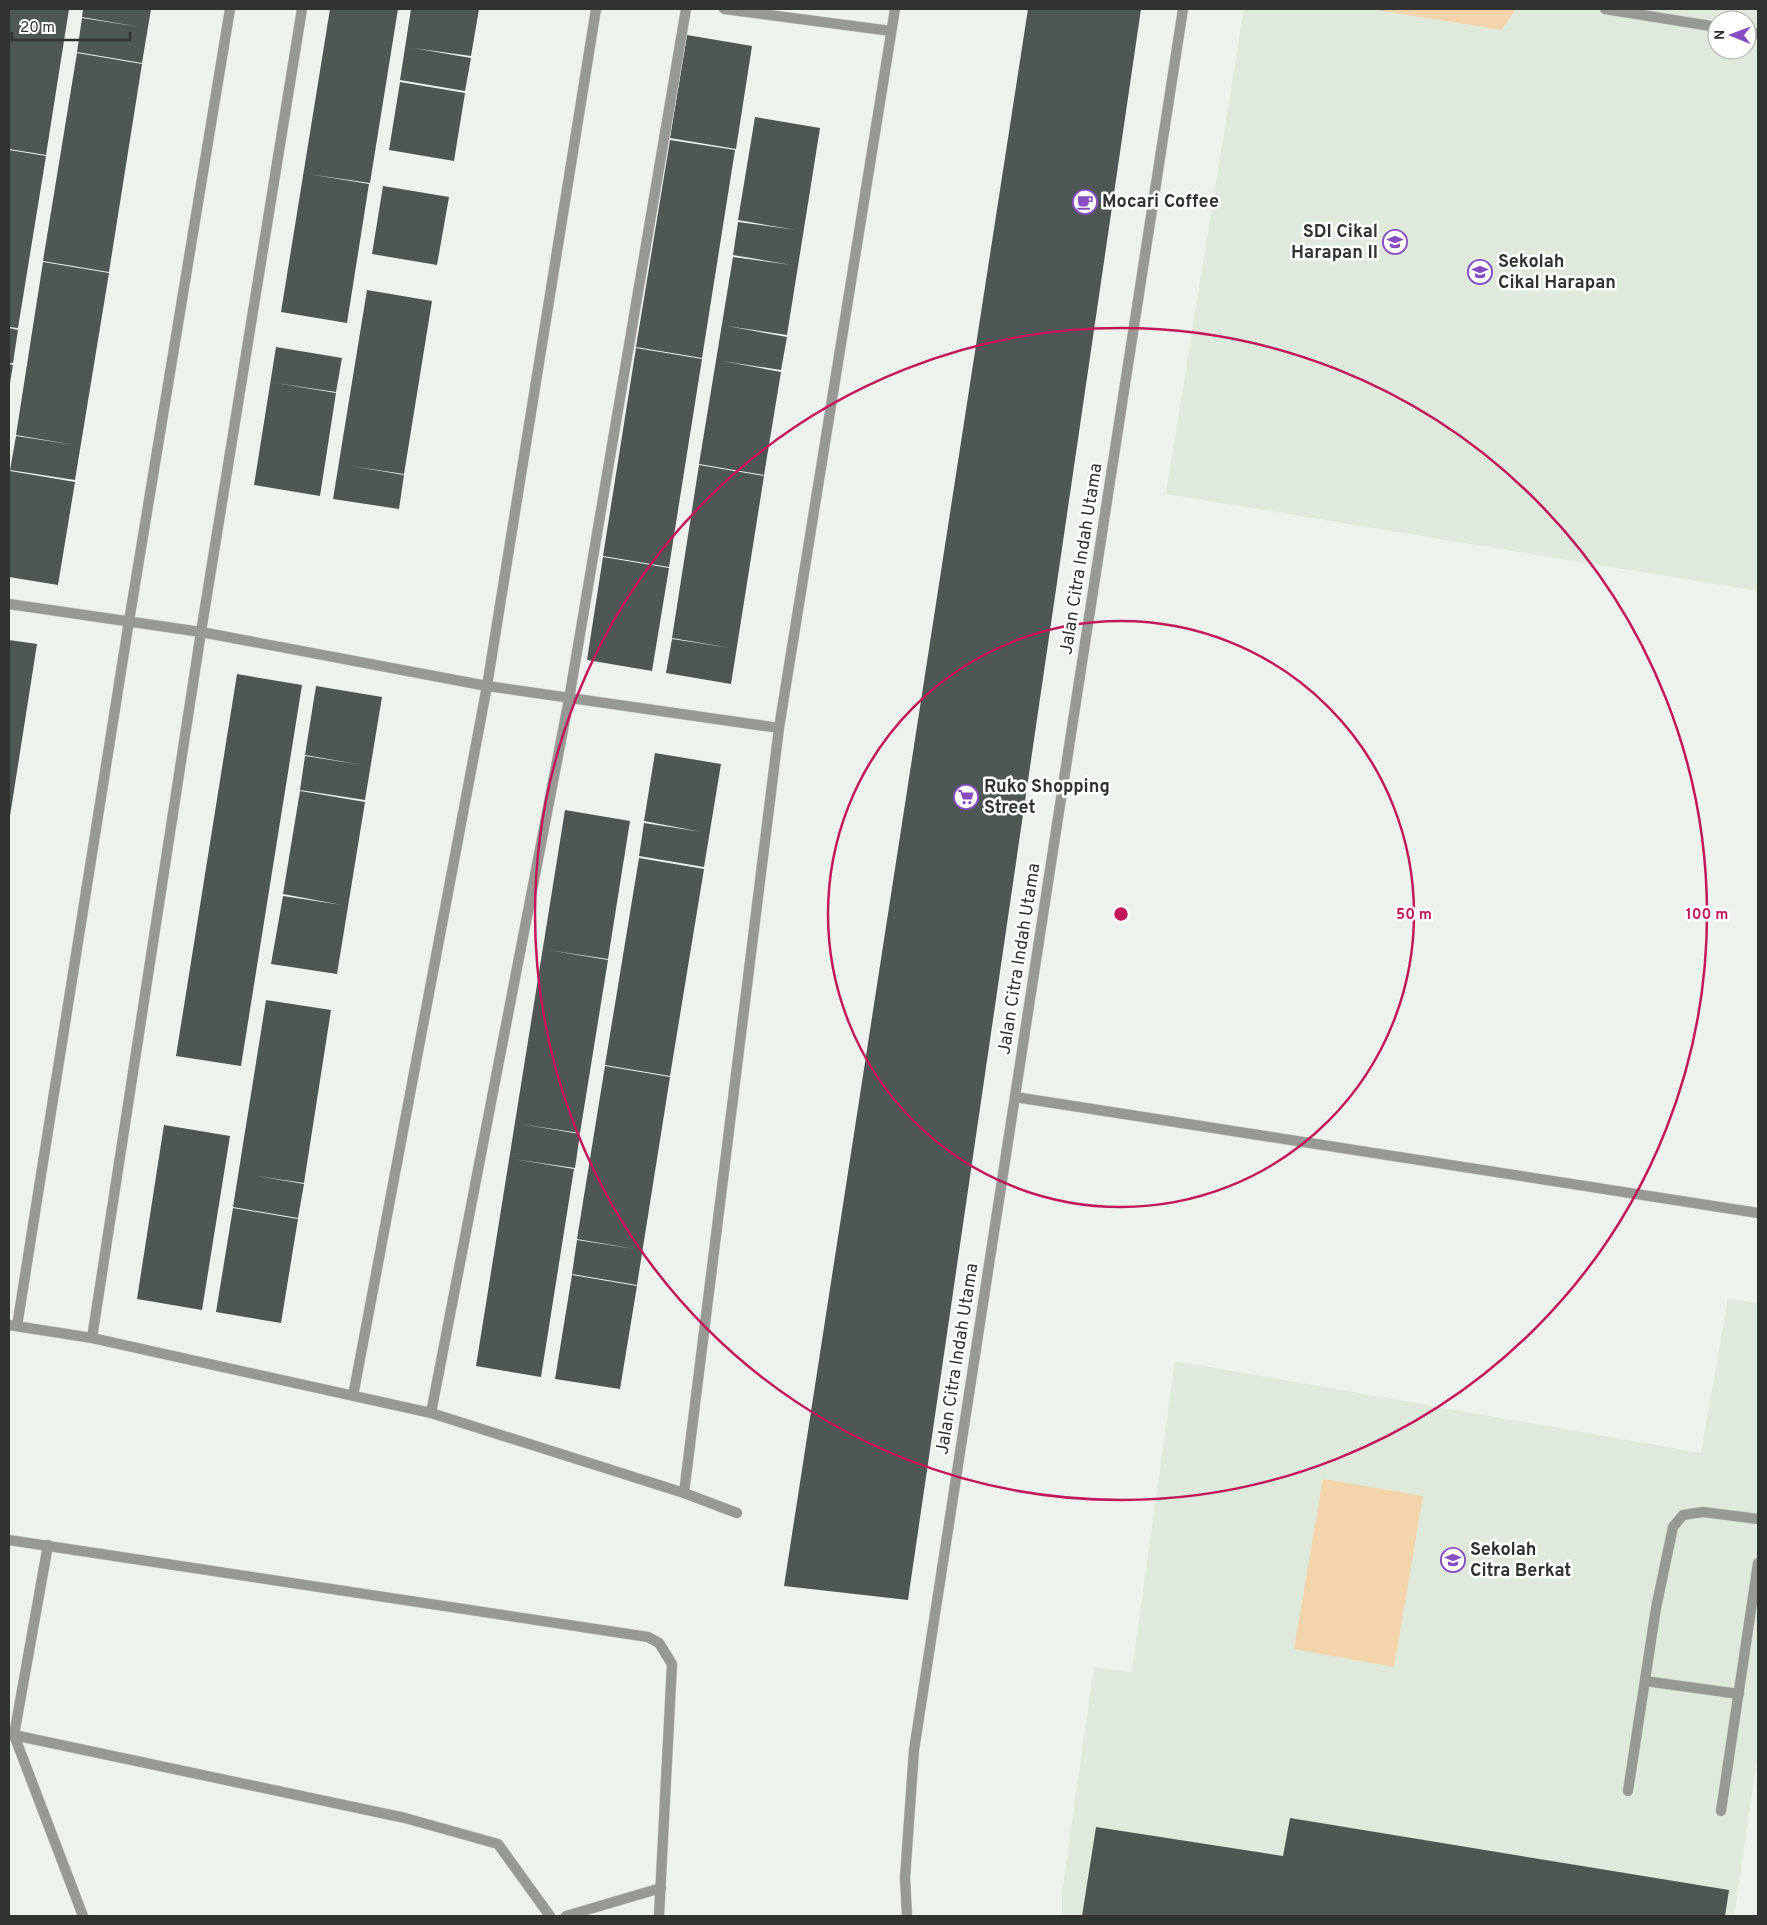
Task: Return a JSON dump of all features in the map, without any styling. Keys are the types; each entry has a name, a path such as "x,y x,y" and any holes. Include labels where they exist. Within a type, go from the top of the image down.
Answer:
{"street":[{"path":"230,9 13,1326 92,1338 431,1413 684,1493 737,1513"},
{"path":"92,1338 201,632 302,9"},
{"path":"353,1396 487,686 596,9"},
{"path":"431,1413 570,699 686,9"},
{"path":"724,9 891,31"},
{"path":"684,1493 779,728 895,9"},
{"name":"Jalan Citra Indah Utama","path":"907,1916 905,1878 914,1750 1183,9"},
{"path":"1605,9 1707,26"},
{"path":"9,604 201,632 487,686 779,728"},
{"path":"1015,1097 1758,1213"},
{"path":"1628,1791 1656,1608 1673,1527 1683,1516 1703,1512 1758,1519"},
{"path":"9,1540 648,1637 659,1643 672,1664 659,1916"},
{"path":"48,1545 12,1734 83,1916"},
{"path":"1721,1811 1758,1563"},
{"path":"1645,1681 1739,1694"},
{"path":"12,1734 405,1818 498,1844 550,1916"},
{"path":"566,1916 661,1888"}],"shaded area":[{"name":"Sekolah Cikal Harapan","path":"1244,9 1369,9 1502,30 1516,9 1758,9 1758,591 1166,494"},
{"path":"1369,9 1516,9 1502,30"},
{"name":"Sekolah Citra Berkat","path":"1728,1299 1758,1303 1758,1753 1734,1916 1062,1916 1062,1893 1094,1667 1132,1672 1175,1361 1701,1453"},
{"path":"1323,1479 1423,1496 1394,1667 1294,1649"}],"building":[{"path":"9,9 69,9 46,155 9,149"},
{"path":"83,9 151,9 142,63 77,52 82,18 140,27 82,17"},
{"path":"330,9 398,9 370,183 308,174 369,184 347,323 281,312"},
{"path":"411,9 479,9 471,56 413,48 471,58 465,91 400,80"},
{"name":"Ruko Shopping Street","path":"1028,9 1141,9 908,1600 784,1586"},
{"path":"687,35 752,46 736,149 670,138"},
{"path":"77,53 142,64 109,272 43,261"},
{"path":"400,82 465,93 454,161 389,150"},
{"path":"755,117 820,128 787,335 727,326 787,337 781,370 722,361 781,372 764,475 699,464 733,257 792,265 733,255 738,222 796,230 738,220"},
{"path":"670,140 735,150 702,358 636,347"},
{"path":"9,150 46,156 18,328 9,327"},
{"path":"383,186 449,197 437,265 372,254"},
{"path":"43,262 109,273 75,480 10,470 16,436 75,445 16,435"},
{"path":"367,290 432,301 404,474 351,466 404,475 399,509 333,499"},
{"path":"9,328 18,330 13,363 9,363"},
{"path":"276,347 342,358 336,392 275,383 336,393 320,496 254,485"},
{"path":"636,348 702,359 669,567 603,556"},
{"path":"9,364 13,365 10,383 9,383"},
{"path":"699,465 764,476 731,684 666,673 672,639 731,648 672,638"},
{"path":"10,471 75,482 58,585 9,577"},
{"path":"603,557 669,568 652,671 587,660"},
{"path":"9,640 37,644 10,816 9,816"},
{"path":"237,674 302,685 241,1066 176,1056"},
{"path":"316,686 382,697 365,800 300,790 305,756 363,765 305,755"},
{"path":"655,753 721,764 704,867 639,856 644,823 702,832 644,821"},
{"path":"300,791 365,802 337,974 271,964 283,896 342,905 283,894"},
{"path":"565,810 630,821 608,959 548,950 608,960 580,1133 520,1124 580,1134 575,1168 513,1159 574,1169 541,1377 476,1366"},
{"path":"639,858 704,869 670,1076 605,1065"},
{"path":"266,1000 331,1010 304,1183 251,1175 304,1184 298,1218 233,1207"},
{"path":"605,1066 670,1077 637,1285 572,1274 577,1240 635,1249 577,1239"},
{"path":"164,1125 230,1136 202,1310 137,1299"},
{"path":"233,1208 298,1219 281,1323 216,1312"},
{"path":"572,1275 637,1286 620,1389 555,1379"},
{"path":"1290,1818 1729,1890 1725,1916 1082,1916 1096,1827 1283,1856"}],"place":[{"name":"Mocari Coffee","path":"1085,202"},
{"name":"SDI Cikal Harapan II","path":"1395,242"},
{"name":"Sekolah Cikal Harapan","path":"1480,272"},
{"name":"Ruko Shopping Street","path":"966,797"},
{"name":"Sekolah Citra Berkat","path":"1453,1560"}]}
